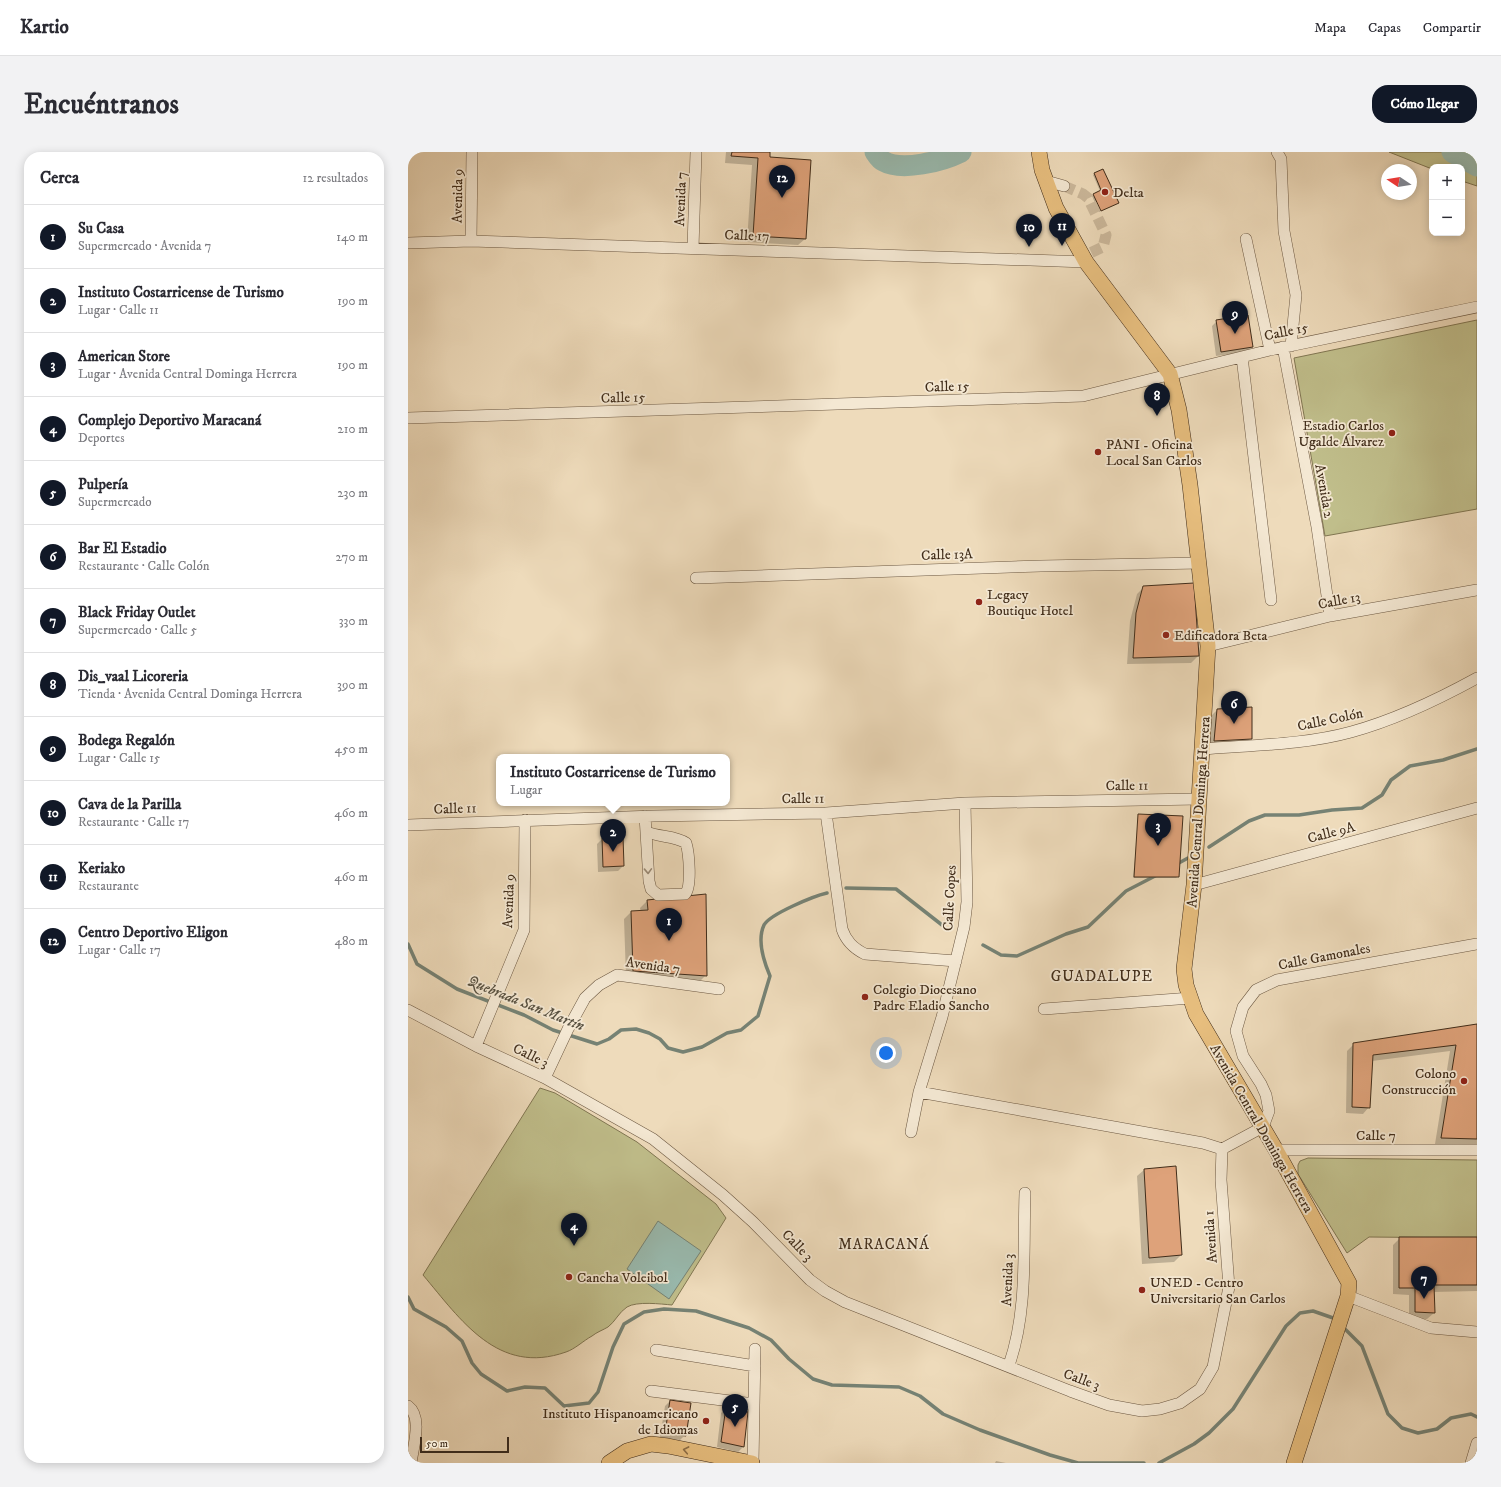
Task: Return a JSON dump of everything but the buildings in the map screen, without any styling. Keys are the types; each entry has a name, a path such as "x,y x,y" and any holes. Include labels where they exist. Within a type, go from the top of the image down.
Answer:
{"main road":[{"name":"Avenida Central Dominga Herrera","path":"1038,152 1046,181 1056,208 1086,257 1170,374 1179,410 1200,563 1208,646 1194,885 1184,969 1186,984 1196,1014 1276,1150 1348,1283 1346,1303 1294,1463"},
{"path":"609,1463 627,1451 651,1444 752,1463"}],"street":[{"name":"Avenida 9","path":"471,241 472,152"},
{"name":"Avenida 7","path":"693,248 696,152"},
{"name":"Avenida 2","path":"1277,152 1280,159 1284,231 1296,295 1288,346 1330,616"},
{"path":"1046,181 1064,186"},
{"path":"1246,239 1270,350"},
{"name":"Calle 17","path":"408,243 471,241 693,248 1086,257"},
{"name":"Calle 15","path":"408,418 1083,396 1270,350 1477,307"},
{"path":"1242,357 1271,600"},
{"name":"Calle 13A","path":"696,578 1041,566 1200,563"},
{"name":"Calle 13","path":"1208,646 1330,616 1477,590"},
{"name":"Calle Colón","path":"1203,749 1286,743 1350,732 1393,718 1477,678"},
{"name":"Calle 11","path":"408,825 645,816 826,813 965,803 1198,800"},
{"name":"Calle Copes","path":"911,1132 919,1092 942,1017 964,927 967,902 965,803"},
{"name":"Calle 9A","path":"1194,885 1477,808"},
{"path":"826,813 842,929 845,938 854,948 865,954 956,961"},
{"path":"645,816 649,881 651,889 658,895 685,894 689,886 686,843 680,840 660,837 647,832"},
{"name":"Avenida 9","path":"476,1046 524,930 524,820"},
{"name":"Calle Gamonales","path":"1263,1127 1269,1111 1266,1095 1261,1084 1243,1056 1236,1031 1243,1007 1256,990 1277,980 1477,944"},
{"name":"Avenida 7","path":"545,1078 561,1042 585,998 599,985 617,975 719,988"},
{"path":"1044,1009 1191,998"},
{"name":"Calle 3","path":"408,1010 476,1046 545,1078 653,1140 704,1178 748,1217 810,1280 825,1291 845,1302 1008,1365 1076,1394 1109,1404 1142,1411 1160,1410 1180,1404 1200,1389"},
{"path":"919,1092 1195,1141 1222,1149 1263,1127"},
{"name":"Avenida 1","path":"1200,1389 1213,1367 1229,1287 1221,1180 1222,1149"},
{"name":"Calle 7","path":"1276,1150 1477,1150"},
{"name":"Avenida 3","path":"1008,1365 1016,1343 1021,1313 1025,1193"},
{"path":"1346,1303 1431,1328 1477,1332"},
{"path":"752,1463 755,1349"},
{"path":"656,1350 755,1366"},
{"path":"651,1391 754,1404"},
{"path":"408,1406 411,1408 416,1422 411,1463"},
{"path":"1472,1463 1476,1446"}],"shaded area":[{"path":"1389,152 1477,152 1477,186 1465,182 1465,164 1429,164 1429,168"},
{"name":"Estadio Carlos Ugalde Álvarez","path":"1477,320 1477,509 1325,536 1294,358"},
{"path":"540,1088 555,1093 637,1142 716,1204 726,1218 672,1305 649,1303 631,1305 624,1309 608,1327 596,1333 573,1349 542,1357 520,1356 501,1350 483,1339 452,1309 423,1275"},
{"path":"1308,1158 1477,1160 1477,1238 1369,1237 1347,1253 1298,1174 1298,1165 1300,1161"}],"water":[{"path":"658,1221 701,1251 669,1299 627,1269"}],"waterway":[{"path":"875,152 882,160 901,166 933,162 961,152"},
{"path":"1452,152 1477,166"},
{"name":"Quebrada San Martín","path":"1209,847 1249,821 1265,815 1299,815 1332,810 1362,808 1382,795 1391,780 1410,766 1443,760 1477,749"},
{"name":"Quebrada San Martín","path":"1177,864 1188,858"},
{"name":"Quebrada San Martín","path":"983,945 1001,955 1017,956 1066,934 1088,927 1126,891 1157,875"},
{"name":"Quebrada San Martín","path":"846,888 896,889 942,925"},
{"name":"Quebrada San Martín","path":"408,944 417,964 457,989 524,1015 553,1030 597,1044 609,1039 621,1030 636,1029 649,1033 660,1039 668,1048 683,1052 702,1047 727,1033 741,1030 758,1016 770,976 761,944 764,925 783,911 827,893"},
{"path":"408,1297 414,1309 446,1327 462,1341 472,1363 481,1374 507,1391 525,1387 545,1388 564,1406 589,1403 598,1392 613,1347 624,1324 644,1312 664,1309 696,1311 749,1328 771,1340 789,1359 813,1379 832,1385 899,1387 920,1396 943,1414 980,1430 1050,1455 1078,1463 1144,1463"},
{"path":"1159,1463 1194,1444 1209,1433 1233,1409 1286,1326 1300,1313 1313,1311 1336,1319"},
{"path":"1343,1327 1362,1346 1388,1414 1402,1428 1418,1433 1437,1429 1451,1418 1471,1414 1477,1417"}],"tunnel":[{"path":"1064,186 1083,194 1088,198 1106,235 1103,247 1090,253"}],"place":[{"name":"Delta","path":"1105,192"},
{"name":"Centro Deportivo Eligon","path":"782,198"},
{"name":"Keriako","path":"1062,246"},
{"name":"Cava de la Parilla","path":"1029,247"},
{"name":"Bodega Regalón","path":"1235,334"},
{"name":"Dis_vaal Licoreria","path":"1157,416"},
{"name":"Estadio Carlos Ugalde Álvarez","path":"1392,433"},
{"name":"PANI - Oficina Local San Carlos","path":"1098,452"},
{"name":"Legacy Boutique Hotel","path":"979,602"},
{"name":"Edificadora Beta","path":"1166,635"},
{"name":"Bar El Estadio","path":"1234,724"},
{"name":"American Store","path":"1158,846"},
{"name":"Instituto Costarricense de Turismo","path":"613,852"},
{"name":"Su Casa","path":"669,941"},
{"name":"Colegio Diocesano Padre Eladio Sancho","path":"865,997"},
{"name":"Colono Construcción","path":"1464,1081"},
{"name":"Complejo Deportivo Maracaná","path":"574,1246"},
{"name":"Cancha Voleibol","path":"569,1277"},
{"name":"UNED - Centro Universitario San Carlos","path":"1142,1290"},
{"name":"Black Friday Outlet","path":"1424,1299"},
{"name":"Instituto Hispanoamericano de Idiomas","path":"706,1421"},
{"name":"Pulpería","path":"735,1427"}],"district":[{"name":"GUADALUPE","path":"1102,976"},
{"name":"MARACANÁ","path":"884,1244"}]}
